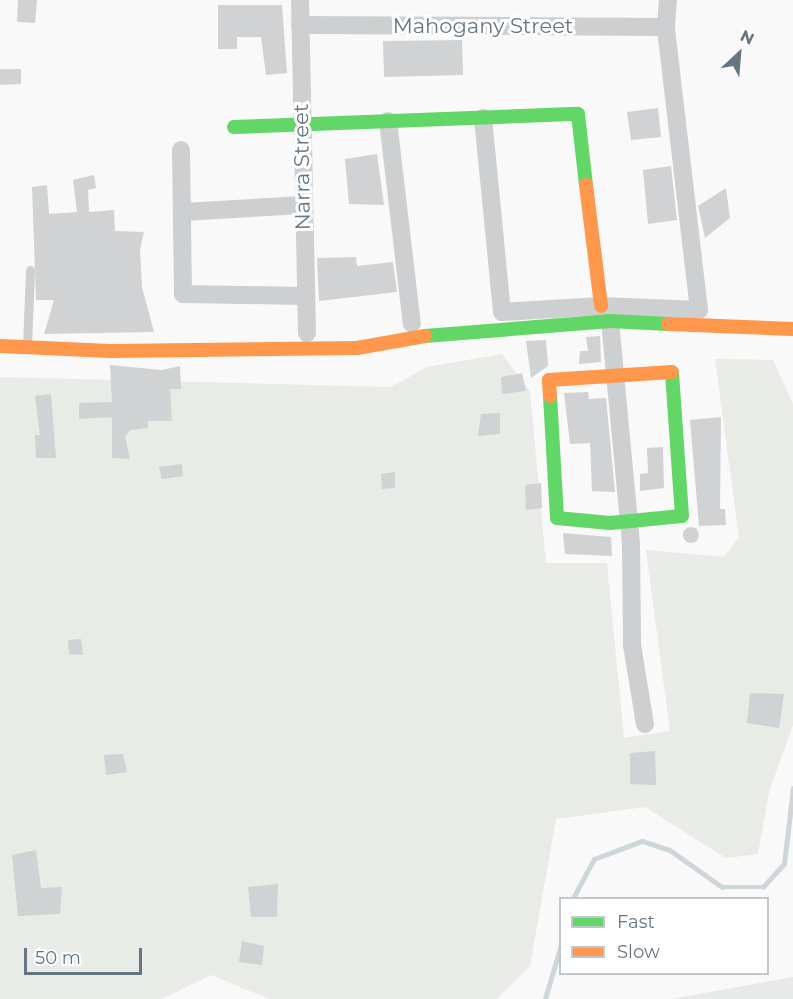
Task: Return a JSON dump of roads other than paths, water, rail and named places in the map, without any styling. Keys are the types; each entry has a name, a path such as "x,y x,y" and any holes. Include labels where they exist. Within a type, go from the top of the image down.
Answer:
{"street":[{"name":"Narra Street","path":"300,0 302,205 307,333"},
{"path":"0,346 27,348 357,348 414,335 606,314 699,310 666,27 668,0"},
{"name":"Mahogany Street","path":"300,25 666,27"},
{"path":"234,127 578,114 606,314 627,523 632,645 645,724"},
{"path":"483,118 502,312 606,314 793,329"},
{"path":"387,121 412,324"},
{"path":"181,150 184,212 183,294 304,296"},
{"path":"184,212 302,205"},
{"path":"672,372 682,516 627,523 557,518 549,380 612,376 672,372"}],"lane":[{"path":"27,348 30,270"}],"waterway":[{"path":"574,897 594,859 642,841 670,850 722,887 763,887 784,864 793,789"},
{"path":"545,999 559,951"}]}
